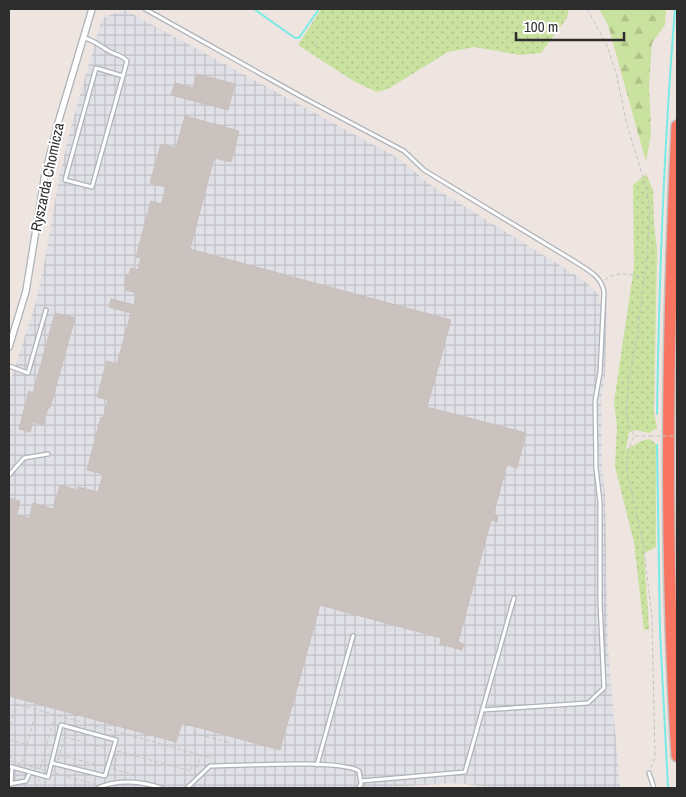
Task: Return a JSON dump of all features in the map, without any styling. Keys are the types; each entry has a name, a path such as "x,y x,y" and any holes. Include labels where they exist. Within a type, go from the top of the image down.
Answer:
{"highway":[{"path":"677,126 671,248 668,447 670,602 677,756"}],"street":[{"name":"Ryszarda Chomicza","path":"9,347 26,291 48,165 92,9"}],"lane":[{"path":"145,9 404,152 424,170 596,275 602,282 604,292 600,373 595,411 596,468 600,502 600,603 604,688 588,703 482,710"},
{"path":"83,37 127,61 123,76 92,187 66,180 96,68 123,76"},
{"path":"9,366 28,373 46,310"},
{"path":"9,475 24,458 48,454"},
{"path":"361,781 465,772 514,598"},
{"path":"317,765 353,636"},
{"path":"30,772 26,781 10,784 10,767 30,772 48,777 61,725 116,740 105,776 107,784"},
{"path":"52,763 105,776"},
{"path":"187,788 210,766 317,765 353,768 360,772 361,781 359,788"},
{"path":"649,772 654,788"},
{"path":"98,788 107,784 148,783 161,788"}],"path":[{"path":"587,9 607,45 617,77 650,208 648,256 626,410 628,423 634,436 628,451 626,468 643,542 652,617 655,758 649,772"},
{"path":"315,47 316,41"},
{"path":"602,282 608,276 614,274 626,274 644,278"},
{"path":"634,436 677,436"},
{"path":"9,731 16,704 213,758"},
{"path":"22,763 36,712"},
{"path":"40,769 55,714"},
{"path":"57,764 67,727"},
{"path":"193,733 231,744"},
{"path":"59,736 191,771 192,766 197,767 201,755"},
{"path":"9,740 27,744"},
{"path":"114,770 119,751"},
{"path":"54,753 138,776"},
{"path":"9,756 11,756 11,761 95,784"},
{"path":"53,778 55,773"}],"shaded area":[{"path":"125,10 398,158 433,187 582,279 599,295 599,303 607,305 605,375 601,398 602,467 605,494 608,648 620,788 495,788 457,783 373,788 9,788 9,385 35,305 59,178 71,127 102,18"}],"green space":[{"path":"321,9 569,9 567,18 541,53 520,55 474,47 448,52 388,89 377,92 355,82 298,45"},
{"path":"599,9 666,9 665,25 652,43 649,85 651,133 646,162 608,25"},
{"path":"646,174 653,190 657,250 654,412 657,428 649,433 636,430 629,432 626,449 650,439 656,444 656,547 644,553 649,629 644,630 634,542 615,467 617,426 614,402 634,267 633,185"}],"building":[{"path":"197,74 235,84 228,110 171,95 175,83 193,88"},
{"path":"185,116 239,131 231,162 214,158 190,249 451,320 427,407 526,433 517,468 507,465 493,515 498,516 497,522 491,520 458,642 464,644 462,650 440,644 441,638 320,605 280,750 182,723 176,742 9,696 9,498 20,501 17,515 29,518 33,503 53,509 60,485 77,490 78,487 98,492 103,474 87,470 101,417 103,418 108,400 97,397 107,361 117,364 131,313 109,307 111,299 134,305 137,293 125,290 126,284 124,284 131,268 138,270 141,258 136,257 151,201 161,204 166,187 150,183 161,144 176,148"},
{"path":"55,313 75,318 50,408 48,408 43,425 33,422 30,432 19,429 29,391 33,393"}],"waterway":[{"path":"254,9 295,38 299,38 319,9"},
{"path":"657,414 663,212 675,9"},
{"path":"657,445 660,631 668,788"}]}
